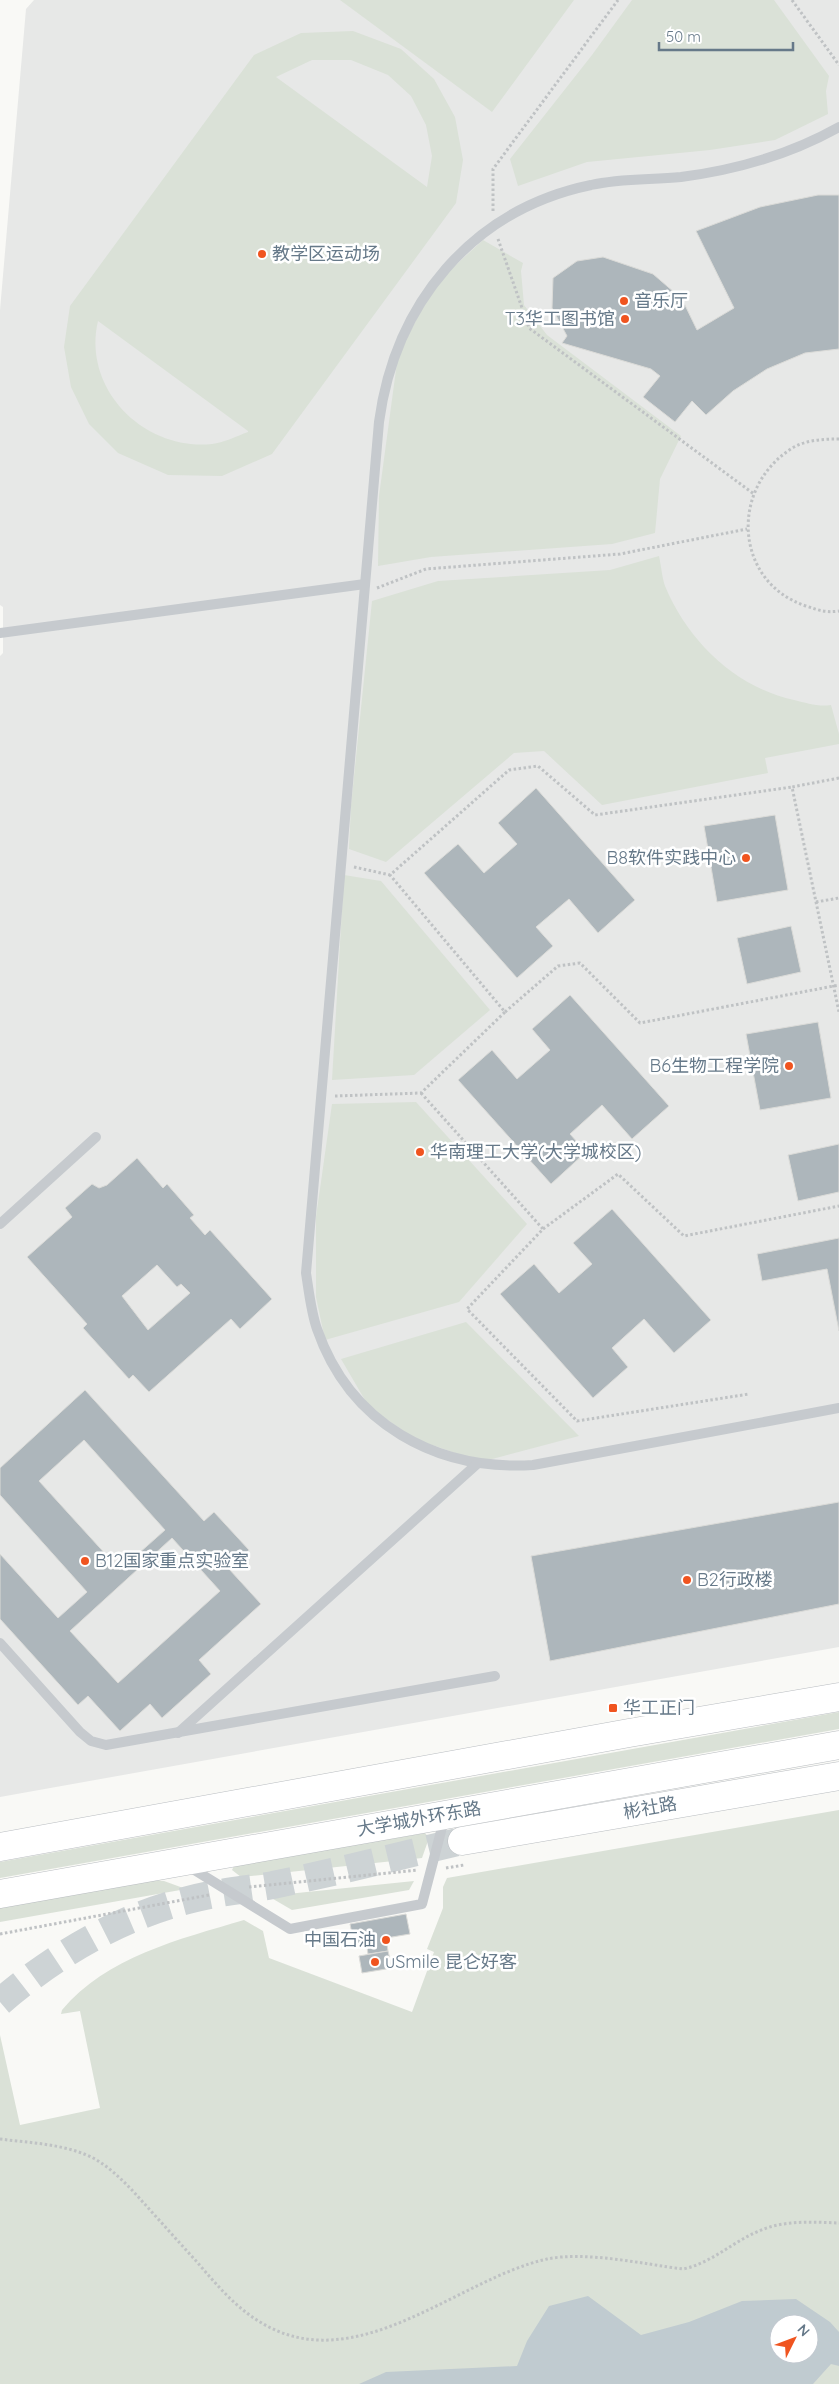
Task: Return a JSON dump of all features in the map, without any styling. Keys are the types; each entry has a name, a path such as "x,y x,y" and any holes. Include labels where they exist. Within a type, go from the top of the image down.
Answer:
{"main road":[{"path":"0,1847 628,1733 839,1697"},
{"name":"大学城外环东路","path":"0,1894 839,1744"},
{"name":"彬社路","path":"462,1841 839,1776"}],"lane":[{"path":"839,128 773,156 732,168 681,177 606,182 563,192 532,205 501,222 463,252 444,270 414,312 397,346 386,382 379,422 307,1248 307,1282 317,1329 326,1352 347,1385 374,1415 410,1441 427,1450 477,1464 533,1465 839,1408"},
{"path":"0,633 365,584"},
{"path":"0,1224 96,1137"},
{"path":"178,1733 477,1464"},
{"path":"0,1644 80,1732 91,1741 101,1745 112,1745 495,1676"},
{"path":"180,1862 290,1929 422,1904 446,1814"}],"path":[{"path":"493,214 493,169 618,0"},
{"path":"792,0 839,66"},
{"path":"496,232 529,328 754,494"},
{"path":"839,439 819,439 788,450 764,473 750,503 747,529 752,554 767,581 789,600 827,613 839,611"},
{"path":"376,588 426,569 620,554 747,529"},
{"path":"390,875 509,770 538,766 595,815 792,787 839,778"},
{"path":"792,787 839,1012"},
{"path":"348,866 390,875 505,1012"},
{"path":"816,902 839,898"},
{"path":"331,1096 420,1093 505,1012 558,966 580,963 640,1023 839,985"},
{"path":"420,1093 543,1229"},
{"path":"748,1394 577,1422 467,1309 543,1229 618,1174 684,1236 839,1206"},
{"path":"255,1886 418,1870"},
{"path":"0,1934 201,1897"},
{"path":"0,2139 50,2146 95,2159 114,2172 131,2189 236,2305 261,2323 289,2334 309,2339 336,2339 362,2336 386,2329 520,2268 548,2259 580,2256 683,2269 700,2265 750,2235 776,2225 839,2222"}],"shaded area":[{"name":"华南理工大学(大学城校区)","path":"34,0 839,0 839,1647 0,1797 0,656 3,653 3,607 0,605 0,310 26,9"},
{"path":"340,0 574,0 492,112"},
{"path":"632,0 774,0 829,76 826,91 828,114 775,140 710,150 587,162 518,186 510,159 592,55"},
{"name":"教学区运动场","path":"353,31 401,49 434,79 455,117 463,160 456,203 272,454 222,476 168,475 118,453 89,424 71,387 64,347 70,306 254,55 301,33","holes":["312,60 351,60 388,75 411,96 426,125 432,156 427,187 276,77","98,321 248,431 248,432 212,444 187,443 163,437 141,426 123,410 109,391 99,369 95,346"]},
{"path":"483,240 523,263 521,271 524,305 547,335 681,436 660,479 655,533 612,544 431,557 378,566 379,496 398,355 435,284"},
{"path":"659,556 665,586 675,606 700,643 733,673 772,694 817,705 831,705 839,734 839,744 765,758 768,773 602,805 544,751 514,753 386,862 349,849 351,806 372,601 438,581 610,570"},
{"path":"344,875 381,881 490,1010 414,1075 332,1080"},
{"path":"416,1102 527,1224 459,1302 325,1340 316,1297 316,1217 332,1104"},
{"path":"466,1322 579,1436 481,1462 415,1439 369,1407 341,1359"},
{"path":"839,1712 839,1729 0,1878 0,1862"},
{"path":"839,1810 839,2384 0,2384 0,2035 20,2125 100,2108 80,2011 61,2014 62,2010 100,1976 122,1963 170,1943 244,1920 263,1931 269,1958 412,2012 434,1952 427,1949 443,1908 443,1887 447,1878"},
{"path":"425,1833 429,1838 422,1858 241,1877 232,1870 234,1866"},
{"path":"151,1880 164,1881 186,1889 0,1922 0,1908"},
{"path":"414,1881 409,1890 292,1910 268,1896"},
{"path":"588,2296 641,2335 689,2322 742,2301 796,2299 818,2314 769,2314 769,2364 819,2364 819,2315 830,2322 839,2332 839,2366 831,2364 813,2384 359,2384 386,2372 517,2366 527,2341 549,2306"}],"building":[{"name":"T3华工图书馆","path":"818,195 839,195 839,349 805,353 767,369 733,391 706,415 692,401 675,422 643,397 660,376 651,369 562,343 567,336 552,308 553,278 577,261 603,257 653,274 682,299 697,330 734,308 696,231 760,207"},
{"path":"536,788 635,900 598,933 569,899 536,927 553,946 517,978 424,873 458,844 484,873 517,844 498,823"},
{"name":"B8软件实践中心","path":"775,815 788,890 717,902 704,826"},
{"path":"791,926 801,972 747,984 737,938"},
{"path":"570,995 669,1106 632,1139 602,1105 570,1134 586,1152 551,1184 458,1080 492,1050 517,1079 550,1050 532,1029"},
{"name":"B6生物工程学院","path":"818,1022 831,1098 760,1110 746,1034"},
{"path":"839,1144 839,1192 798,1201 788,1155"},
{"path":"137,1158 163,1188 167,1184 194,1215 190,1218 205,1235 210,1230 272,1299 240,1329 231,1319 149,1392 133,1375 129,1379 83,1328 87,1324 27,1257 72,1217 65,1208 92,1184 99,1188 107,1185","holes":["157,1265 177,1287 181,1284 190,1293 148,1330 122,1296"]},
{"path":"612,1209 711,1320 674,1353 644,1319 612,1348 628,1367 593,1398 500,1294 534,1264 559,1293 592,1264 573,1243"},
{"path":"839,1238 839,1331 827,1269 762,1281 757,1254"},
{"name":"B12国家重点实验室","path":"85,1390 204,1521 214,1512 249,1550 229,1569 261,1604 199,1660 211,1674 162,1718 150,1704 120,1731 88,1696 78,1705 0,1619 0,1554 58,1618 87,1592 0,1495 0,1468","holes":["84,1440 165,1530 120,1570 39,1481","172,1538 220,1591 118,1683 70,1631"]},
{"name":"B2行政楼","path":"839,1502 839,1604 550,1661 531,1556"},
{"path":"406,1914 410,1934 386,1938 388,1951 368,1954 366,1942 354,1944 350,1924"},
{"name":"uSmile 昆仑好客","path":"388,1951 392,1968 362,1973 359,1956"}],"tunnel":[{"path":"0,2002 43,1969 88,1940 137,1917 162,1908 209,1895 273,1885 320,1875 462,1841"}],"place":[{"name":"教学区运动场","path":"262,254"},
{"name":"音乐厅","path":"624,301"},
{"name":"T3华工图书馆","path":"625,319"},
{"name":"B8软件实践中心","path":"746,858"},
{"name":"B6生物工程学院","path":"789,1066"},
{"name":"华南理工大学(大学城校区)","path":"420,1152"},
{"name":"B12国家重点实验室","path":"85,1561"},
{"name":"B2行政楼","path":"687,1580"},
{"name":"华工正门","path":"613,1708"},
{"name":"中国石油","path":"386,1940"},
{"name":"uSmile 昆仑好客","path":"375,1962"}]}
